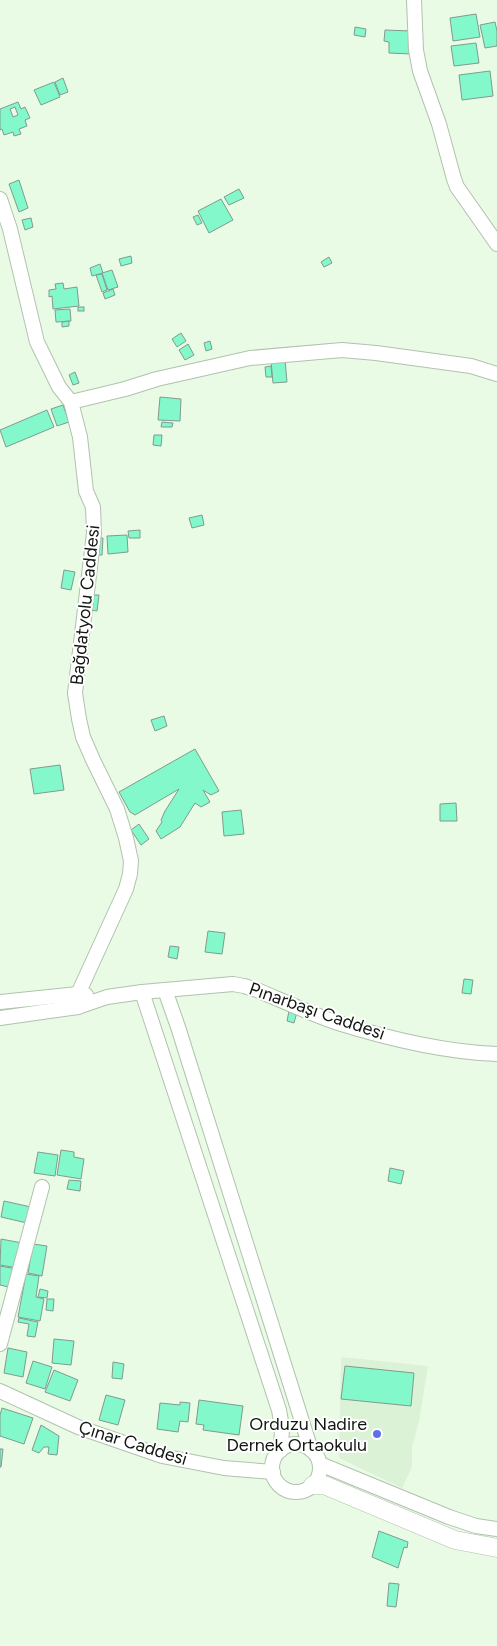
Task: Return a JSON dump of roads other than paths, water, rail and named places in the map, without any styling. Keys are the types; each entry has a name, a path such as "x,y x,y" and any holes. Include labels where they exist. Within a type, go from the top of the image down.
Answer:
{"main road":[{"path":"313,1485 324,1486 455,1540 497,1548"}],"street":[{"path":"414,0 416,50 420,71 439,124 454,179 457,187 497,244"},
{"name":"Bağdatyolu Caddesi","path":"0,199 10,229 37,342 60,387 71,402 80,436 86,491 94,507 94,533 75,693 83,737 117,809 131,861 126,889 78,1001"},
{"path":"71,402 157,379 250,358 327,351 376,352 471,366 497,374"},
{"name":"Pınarbaşı Caddesi","path":"0,1018 78,1001 142,992 233,984 244,986 334,1022 450,1049 497,1054"},
{"path":"164,990 178,1027 311,1450"},
{"path":"142,992 279,1410 282,1427 281,1450"},
{"name":"Pınarbaşı Caddesi","path":"0,1002 78,1001"},
{"path":"0,1344 42,1186"},
{"name":"Çınar Caddesi","path":"0,1391 78,1427 162,1456 224,1468 273,1472"},
{"path":"296,1444 311,1450 317,1456 320,1464 318,1478 313,1485 300,1492 293,1492 279,1485 273,1472 273,1464 281,1450 296,1444"},
{"path":"320,1464 449,1517 476,1526 497,1529"}],"place":[{"name":"Orduzu Nadire Dernek Ortaokulu","path":"377,1434"}]}
